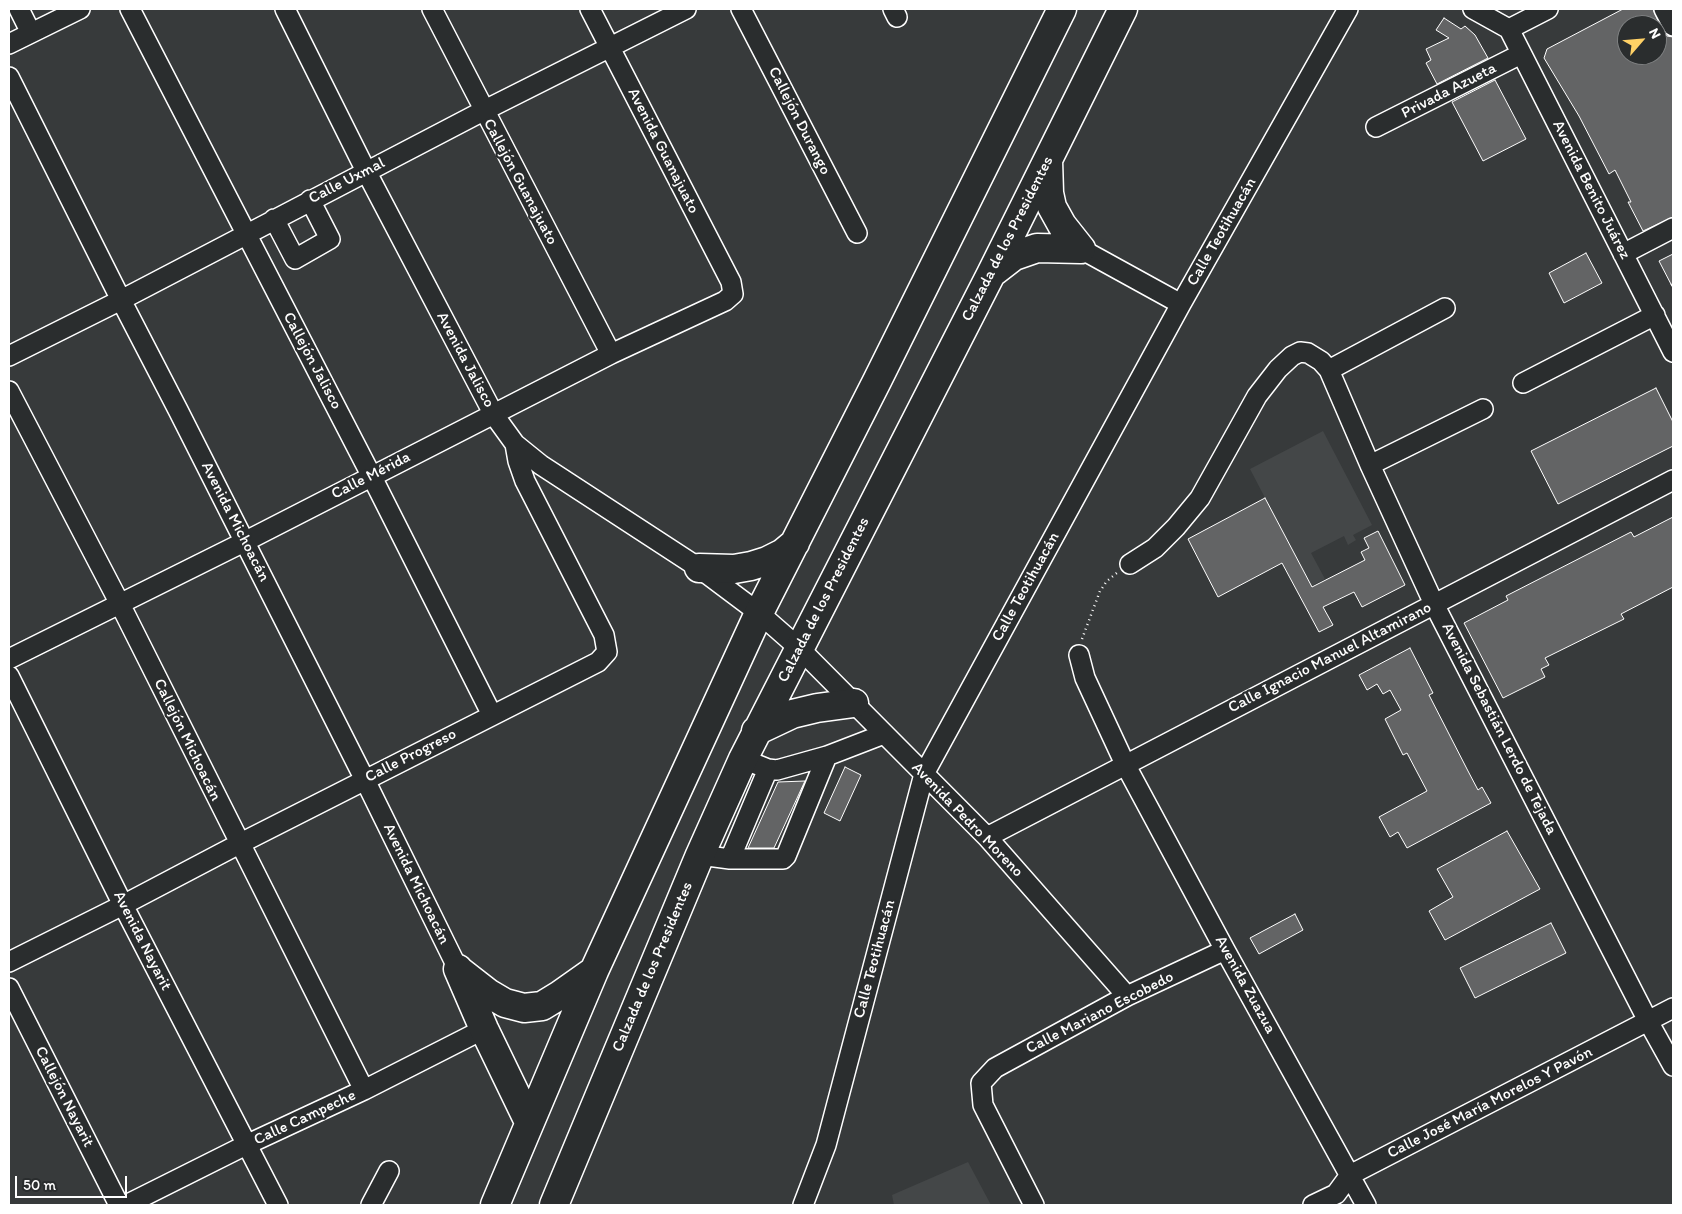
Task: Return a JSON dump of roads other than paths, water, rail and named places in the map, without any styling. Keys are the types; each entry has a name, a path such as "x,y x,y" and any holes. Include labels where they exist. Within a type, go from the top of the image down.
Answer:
{"highway":[{"name":"Calzada de los Presidentes","path":"554,1205 700,855 756,731 800,649 991,274 1123,9"},
{"path":"495,1205 594,971 759,613 796,542 1057,14"},
{"path":"1048,160 1049,193 1052,207 1062,225 1081,248"},
{"path":"991,274 1014,256 1037,248 1081,248"},
{"path":"699,568 734,569 751,566 783,553 796,542"},
{"path":"756,731 792,714 817,708 854,703"},
{"path":"458,969 488,993 506,1004 524,1008 542,1006 594,971"},
{"path":"458,969 484,1029 529,1122"}],"street":[{"path":"19,9 31,33"},
{"path":"9,44 80,9"},
{"name":"Callejón Jalisco","path":"130,9 371,475 492,715"},
{"name":"Avenida Jalisco","path":"286,9 366,171 494,415 515,444 541,466 699,568 759,613 800,649"},
{"name":"Callejón Guanajuato","path":"432,9 483,111 611,354"},
{"name":"Avenida Guanajuato","path":"590,9 731,282 733,294"},
{"name":"Calle Uxmal","path":"9,356 483,111 686,9"},
{"name":"Callejón Durango","path":"741,9 857,233"},
{"name":"Calle Teotihuacán","path":"803,1205 826,1145 924,774 1181,304 1348,9"},
{"path":"1473,9 1508,29 1548,9"},
{"path":"1664,9 1673,26"},
{"name":"Avenida Benito Juárez","path":"1508,29 1673,352"},
{"name":"Privada Azueta","path":"1376,127 1521,54"},
{"name":"Avenida Michoacán","path":"9,76 120,300 365,780 458,969"},
{"path":"274,219 295,258 330,239 310,200"},
{"path":"1623,254 1673,228"},
{"path":"1081,248 1181,304"},
{"name":"Calle Mérida","path":"9,659 244,542 371,475 494,415 611,354 725,301 733,294"},
{"path":"1130,564 1155,548 1176,527 1200,498 1257,396 1278,369 1292,356 1300,352 1308,353 1325,366 1445,308"},
{"path":"1523,383 1654,315"},
{"name":"Avenida Sebastián Lerdo de Tejada","path":"1325,366 1434,604 1648,1021 1673,1066"},
{"name":"Callejón Michoacán","path":"9,391 120,604 364,1090"},
{"path":"1370,466 1483,410"},
{"name":"Calle Progreso","path":"9,962 598,662 607,652 604,635 525,481 518,461 515,444"},
{"name":"Calle Ignacio Manuel Altamirano","path":"987,837 1673,480"},
{"name":"Avenida Pedro Moreno","path":"800,649 987,837 1127,996"},
{"name":"Avenida Zuazua","path":"1079,655 1085,678 1125,764 1366,1205"},
{"name":"Avenida Nayarit","path":"9,676 123,905 278,1205"},
{"path":"743,759 768,769 777,770 827,756 884,734"},
{"path":"700,855 730,859 778,860 786,856 827,756"},
{"path":"730,859 768,769"},
{"name":"Calle Mariano Escobedo","path":"1034,1205 982,1105 981,1083 995,1068 1127,996 1225,950"},
{"name":"Callejón Nayarit","path":"9,988 119,1205"},
{"name":"Calle José María Morelos Y Pavón","path":"1313,1205 1336,1194 1350,1175 1673,1008"},
{"name":"Calle Campeche","path":"126,1205 364,1090 484,1029"},
{"path":"372,1205 389,1171"}]}
